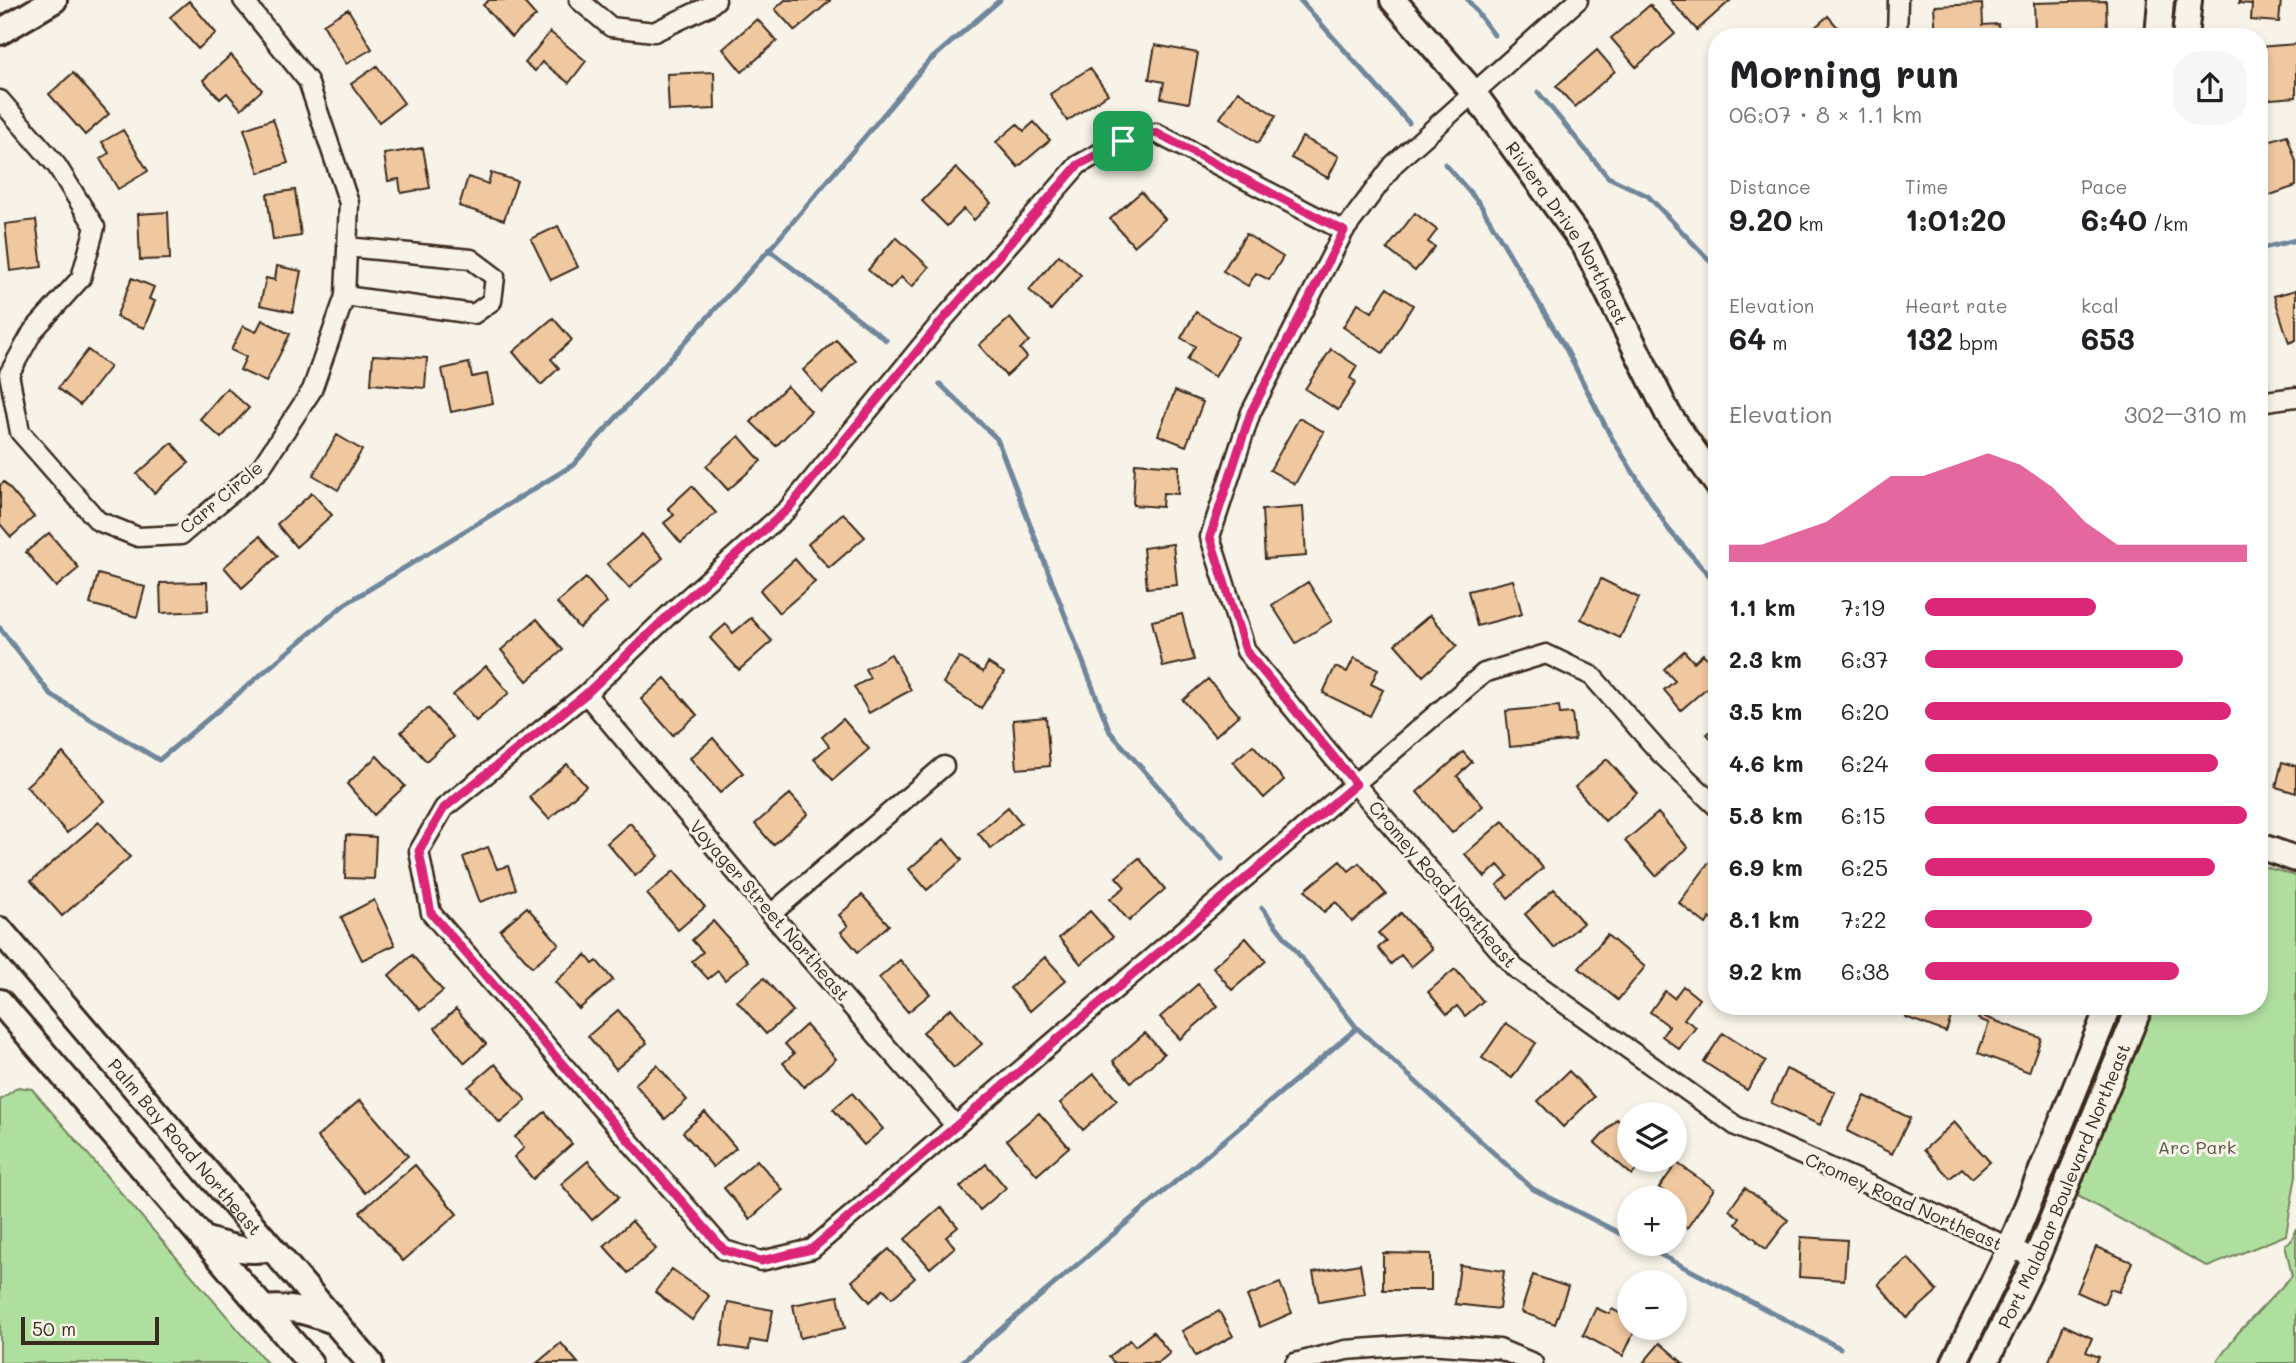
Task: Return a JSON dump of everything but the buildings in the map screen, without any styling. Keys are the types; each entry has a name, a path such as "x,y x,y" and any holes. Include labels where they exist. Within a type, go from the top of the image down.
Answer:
{"street":[{"path":"0,33 54,0"},
{"name":"Carr Circle","path":"0,100 57,166 95,226 81,278 33,331 9,374 20,432 98,521 138,537 181,535 260,469 312,390 345,296 349,203 308,81 243,0"},
{"path":"579,0 611,27 654,32 709,6 716,0"},
{"name":"Riviera Drive Northeast","path":"1393,0 1473,92 1585,246 1668,414 1708,471"},
{"name":"Cromey Road Northeast","path":"1578,0 1394,164 1344,231 1251,412 1210,537 1246,651 1356,784 1515,968 1735,1126 2036,1259"},
{"path":"1897,28 1898,0"},
{"path":"2159,28 2161,0"},
{"path":"2186,28 2189,0"},
{"path":"1344,231 1156,133 1123,141 1078,165 941,322 788,509 675,609 586,694 444,808 419,851 431,913 724,1250 761,1261 812,1249 1483,673 1546,654 1592,676 1660,753 1708,798"},
{"path":"345,296 474,314 492,301 495,277 471,259 347,247"},
{"path":"2268,401 2296,397"},
{"name":"Voyager Street Northeast","path":"586,694 771,914 956,1125"},
{"path":"771,914 944,766"},
{"path":"2268,849 2296,859"},
{"name":"Palm Bay Road Northeast","path":"0,930 370,1363"},
{"path":"0,1002 310,1363"},
{"name":"Port Malabar Boulevard Northeast","path":"1954,1363 2010,1248 2101,1015"},
{"name":"Port Malabar Boulevard Northeast","path":"1985,1363 2036,1259 2136,1015"},
{"path":"203,1238 239,1249 260,1251 271,1248"},
{"path":"263,1309 285,1307 302,1310 335,1322"},
{"path":"1295,1363 1346,1350 1427,1344 1499,1349 1533,1363"}],"green space":[{"name":"Arc Park","path":"2268,868 2296,876 2296,1175 2286,1235 2208,1267 2065,1189 2147,1015 2268,1015"},
{"path":"18,1087 32,1089 267,1363 0,1363 0,1100"},
{"path":"2296,1228 2296,1363 2216,1363 2237,1334 2292,1276 2285,1244 2291,1241"}],"waterway":[{"path":"0,628 51,695 159,760 345,604 573,465 769,250 927,63 1000,0"},
{"path":"1300,0 1409,123"},
{"path":"1468,0 1494,35"},
{"path":"1538,92 1608,177 1648,196 1708,259"},
{"path":"1445,164 1480,204 1566,349 1610,435 1669,530 1708,574"},
{"path":"2268,247 2296,240"},
{"path":"769,250 886,340"},
{"path":"940,384 997,439 1110,732 1222,859"},
{"path":"1262,908 1357,1028 1533,1189 1617,1232"},
{"path":"961,1363 1357,1028"},
{"path":"1663,1256 1840,1348"}],"route":[{"path":"1156,133 1344,231 1251,412 1210,537 1246,651 1356,784 812,1249 761,1261 724,1250 431,913 419,851 444,808 586,694 675,609 788,509 941,322 1078,165 1123,141 1156,133"}]}
